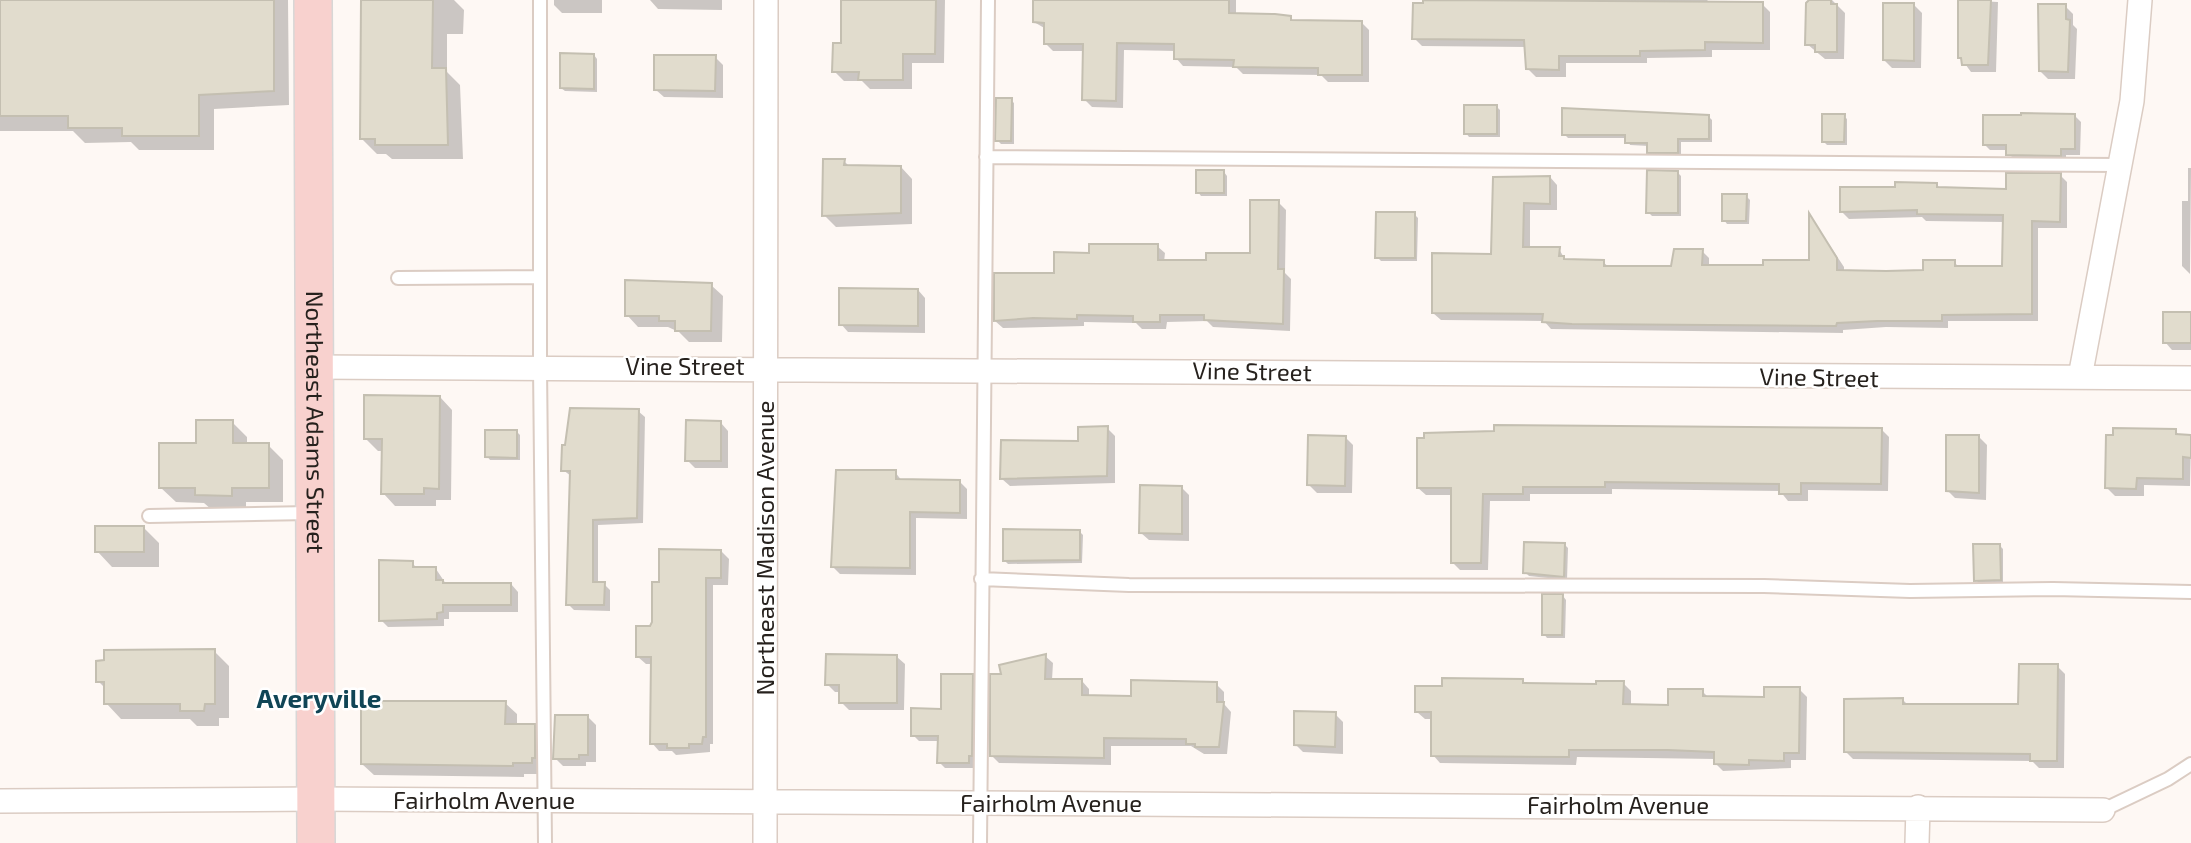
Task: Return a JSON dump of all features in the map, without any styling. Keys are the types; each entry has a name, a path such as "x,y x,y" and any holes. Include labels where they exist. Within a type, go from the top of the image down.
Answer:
{"main road":[{"name":"Northeast Adams Street","path":"313,0 316,843"}],"street":[{"name":"Northeast Madison Avenue","path":"765,843 766,0"},
{"path":"2080,377 2132,101 2140,0"},
{"name":"Vine Street","path":"313,367 982,369 1973,379 2191,378"},
{"name":"Fairholm Avenue","path":"0,801 316,799 2103,810"},
{"path":"1917,843 1918,807"}],"lane":[{"path":"540,0 540,367 545,843"},
{"path":"980,843 982,369 988,0"},
{"path":"986,157 2119,166"},
{"path":"398,278 540,277"},
{"path":"149,516 314,513"},
{"path":"981,579 1129,585 1723,585 1910,592 2053,589 2191,592"},
{"path":"2103,810 2168,779 2191,764"}],"building":[{"path":"0,0 274,0 274,91 199,95 199,136 122,136 122,128 68,128 68,116 0,116"},
{"path":"361,0 433,0 432,68 446,68 448,145 375,145 375,139 360,139"},
{"path":"841,0 936,0 935,54 903,54 903,80 858,80 859,72 832,72 833,43 841,43"},
{"path":"1033,0 1229,0 1229,13 1275,14 1291,16 1291,20 1362,21 1362,75 1318,75 1318,68 1233,67 1234,60 1174,59 1174,44 1117,43 1116,101 1082,100 1083,44 1044,44 1044,23 1033,22"},
{"path":"1423,0 1763,2 1763,43 1705,42 1705,50 1640,51 1640,56 1559,56 1559,70 1526,69 1524,40 1412,39 1413,3 1423,3"},
{"path":"1809,0 1831,0 1831,4 1837,4 1837,52 1815,52 1815,45 1805,45 1806,3"},
{"path":"1958,0 1991,0 1988,65 1962,65 1961,58 1958,58"},
{"path":"1883,3 1914,3 1914,61 1883,60"},
{"path":"2038,4 2066,4 2066,19 2070,20 2068,72 2039,71"},
{"path":"560,53 594,54 594,89 560,88"},
{"path":"654,55 716,55 715,91 654,90"},
{"path":"996,98 1012,98 1011,141 995,141"},
{"path":"1464,105 1497,105 1497,134 1464,134"},
{"path":"1562,108 1709,115 1709,139 1678,139 1678,153 1647,153 1647,143 1625,143 1625,135 1562,135"},
{"path":"1822,114 1845,114 1844,142 1822,142"},
{"path":"2075,114 2075,149 2061,149 2061,156 2006,155 2006,145 1983,145 1983,115"},
{"path":"823,159 845,159 844,165 901,166 901,213 822,216"},
{"path":"1196,170 1224,170 1224,193 1196,193"},
{"path":"1647,170 1678,171 1678,213 1646,213"},
{"path":"2006,173 2061,173 2060,222 2032,221 2032,314 1942,315 1942,321 1877,321 1837,323 1836,326 1572,324 1542,322 1543,314 1432,313 1432,253 1491,254 1493,177 1550,176 1550,204 1524,203 1523,247 1560,247 1559,256 1564,256 1564,259 1604,260 1604,266 1671,266 1674,249 1703,249 1702,265 1763,265 1763,260 1809,260 1809,213 1837,258 1837,270 1886,271 1923,270 1923,260 1955,260 1955,266 2002,266 2003,215 1917,214 1917,210 1840,212 1840,187 1895,187 1895,182 1937,183 1937,187 2006,189"},
{"path":"1722,194 1747,194 1746,221 1722,221"},
{"path":"1250,200 1279,200 1278,269 1284,269 1283,324 1204,320 1204,315 1160,315 1160,322 1133,322 1133,316 1077,315 1077,319 994,321 994,273 1054,273 1054,252 1089,253 1089,244 1158,244 1158,260 1206,260 1206,253 1250,253"},
{"path":"1376,212 1415,212 1415,258 1375,258"},
{"path":"625,280 712,283 711,331 675,331 675,321 659,321 659,316 625,316"},
{"path":"839,288 918,289 918,326 839,325"},
{"path":"2163,312 2191,312 2191,343 2163,343"},
{"path":"364,395 440,396 439,489 424,488 424,494 381,494 382,439 364,439"},
{"path":"570,408 639,409 637,518 593,520 593,582 605,582 604,605 566,605 570,471 561,471 562,445 565,445"},
{"path":"196,420 233,420 233,443 269,443 269,488 232,488 232,496 195,495 195,488 159,488 159,443 196,443"},
{"path":"686,420 721,421 721,461 685,461"},
{"path":"1494,425 1882,428 1881,484 1801,483 1801,494 1779,494 1779,484 1605,482 1605,487 1523,487 1523,494 1483,494 1481,563 1451,563 1451,488 1417,488 1417,438 1424,438 1424,433 1494,431"},
{"path":"1108,426 1107,476 1000,479 1001,440 1078,441 1078,427"},
{"path":"2113,428 2176,429 2176,434 2191,435 2191,458 2183,457 2183,479 2137,478 2136,489 2105,488 2106,435 2113,435"},
{"path":"485,430 517,430 517,458 485,457"},
{"path":"1308,435 1346,436 1345,486 1307,485"},
{"path":"1946,435 1979,435 1979,493 1946,491"},
{"path":"836,470 896,470 896,479 960,480 960,513 910,512 910,568 831,567"},
{"path":"1140,485 1182,486 1182,534 1139,533"},
{"path":"95,526 144,526 144,552 95,552"},
{"path":"1003,529 1080,530 1080,560 1003,561"},
{"path":"1524,542 1565,543 1564,577 1523,573"},
{"path":"1973,544 2000,544 2001,580 1974,581"},
{"path":"659,549 721,550 721,578 706,578 706,737 703,737 702,744 689,744 689,748 667,748 667,744 650,744 651,657 636,657 636,626 650,626 652,622 652,582 659,582"},
{"path":"379,560 413,561 413,567 436,567 436,580 443,580 443,583 511,583 511,605 443,605 443,612 437,613 437,619 379,621"},
{"path":"1542,594 1563,594 1562,635 1542,635"},
{"path":"215,649 215,704 205,704 204,711 180,711 180,704 104,704 104,682 96,682 96,661 104,660 104,650"},
{"path":"826,654 897,655 897,703 839,703 839,685 825,685"},
{"path":"1046,654 1045,679 1082,679 1082,695 1131,696 1131,680 1217,682 1217,702 1224,702 1219,747 1195,747 1195,744 1186,744 1186,739 1104,738 1104,758 990,756 990,674 1001,674 999,665"},
{"path":"2019,664 2058,664 2057,761 2030,761 2030,754 1844,752 1844,699 1903,698 1903,704 2018,704"},
{"path":"941,674 973,674 972,756 969,756 969,763 937,763 938,736 911,736 911,708 941,709"},
{"path":"1442,678 1523,679 1523,683 1596,684 1596,681 1624,681 1623,704 1668,705 1668,689 1703,689 1703,696 1764,697 1764,687 1800,687 1799,753 1784,753 1784,761 1749,760 1749,765 1714,764 1714,752 1668,750 1569,750 1569,757 1431,756 1431,712 1415,712 1415,686 1442,686"},
{"path":"361,701 506,701 505,724 535,724 535,758 532,758 532,763 513,763 513,766 361,764"},
{"path":"1294,711 1336,712 1335,747 1294,745"},
{"path":"555,715 588,715 588,755 579,755 579,759 553,759"}],"district":[{"name":"Averyville","path":"319,699"}]}
